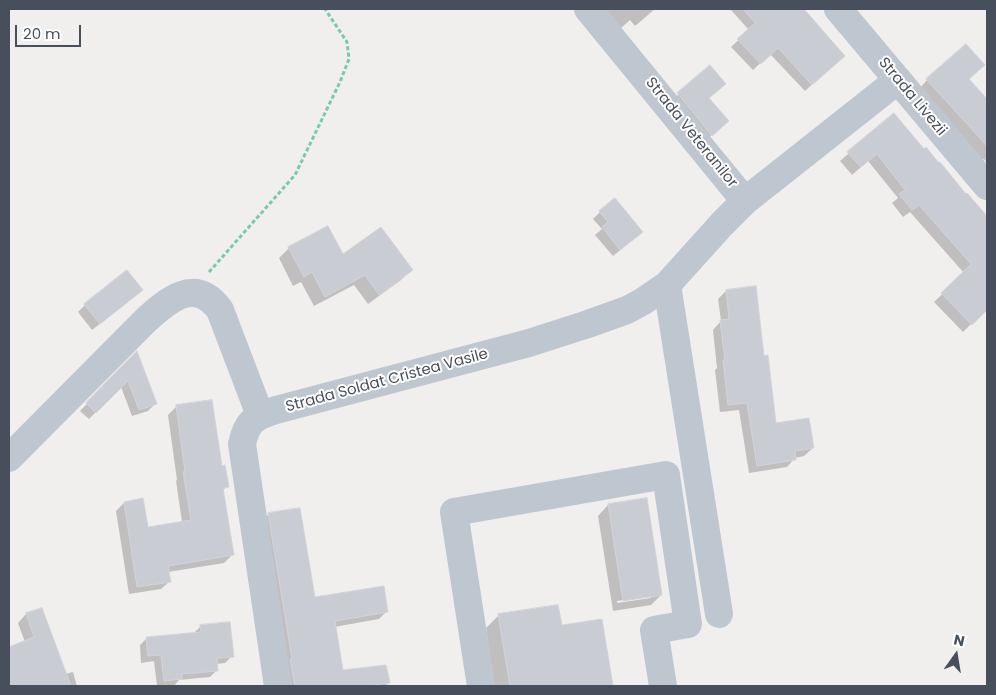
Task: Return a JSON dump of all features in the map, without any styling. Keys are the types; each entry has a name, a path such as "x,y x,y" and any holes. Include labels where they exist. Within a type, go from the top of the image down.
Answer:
{"street":[{"name":"Strada Veteranilor","path":"588,9 746,201 898,80"},
{"name":"Strada Livezii","path":"838,9 987,186"},
{"name":"Strada Soldat Cristea Vasile","path":"260,415 550,337 627,310 667,285 722,224 746,201"},
{"path":"667,285 719,614"},
{"path":"9,458 160,307 172,299 190,292 208,298 220,310 260,415 248,426 242,444 278,686"},
{"path":"481,686 454,512 666,475 688,624 654,630 663,686"}],"path":[{"path":"190,292 295,175 321,123 349,58 347,42 325,9"}],"building":[{"path":"743,9 804,9 845,56 812,85 778,48 761,64 737,39 755,23"},
{"path":"966,44 985,65 969,79 987,99 987,146 926,79"},
{"path":"710,65 726,84 709,98 729,121 712,136 677,93"},
{"path":"894,113 924,149 926,147 987,216 987,310 972,325 941,293 971,264 919,205 912,210 899,194 905,190 877,154 861,167 847,152"},
{"path":"615,198 643,232 620,250 602,227 608,222 599,211"},
{"path":"328,226 343,254 381,227 413,270 379,295 365,275 325,297 312,272 304,277 288,247"},
{"path":"127,270 143,290 100,324 84,304"},
{"path":"756,286 764,356 768,355 776,423 809,418 814,448 795,451 796,460 757,466 747,403 728,405 720,320 729,319 726,290"},
{"path":"137,351 157,404 139,410 128,381 96,413 86,403"},
{"path":"212,400 222,466 225,465 229,487 223,488 234,555 168,566 171,582 137,587 124,502 143,498 148,527 191,520 183,472 185,472 176,405"},
{"path":"647,498 662,595 623,601 608,504"},
{"path":"300,508 315,597 384,586 388,612 335,621 343,670 386,665 390,683 365,686 295,686 268,513"},
{"path":"558,605 562,625 602,619 613,686 510,686 498,614"},
{"path":"42,608 71,686 9,686 9,647 34,637 26,613"},
{"path":"230,622 234,657 217,658 218,671 182,674 182,679 164,681 161,655 148,656 146,637 201,632 200,625"}]}
